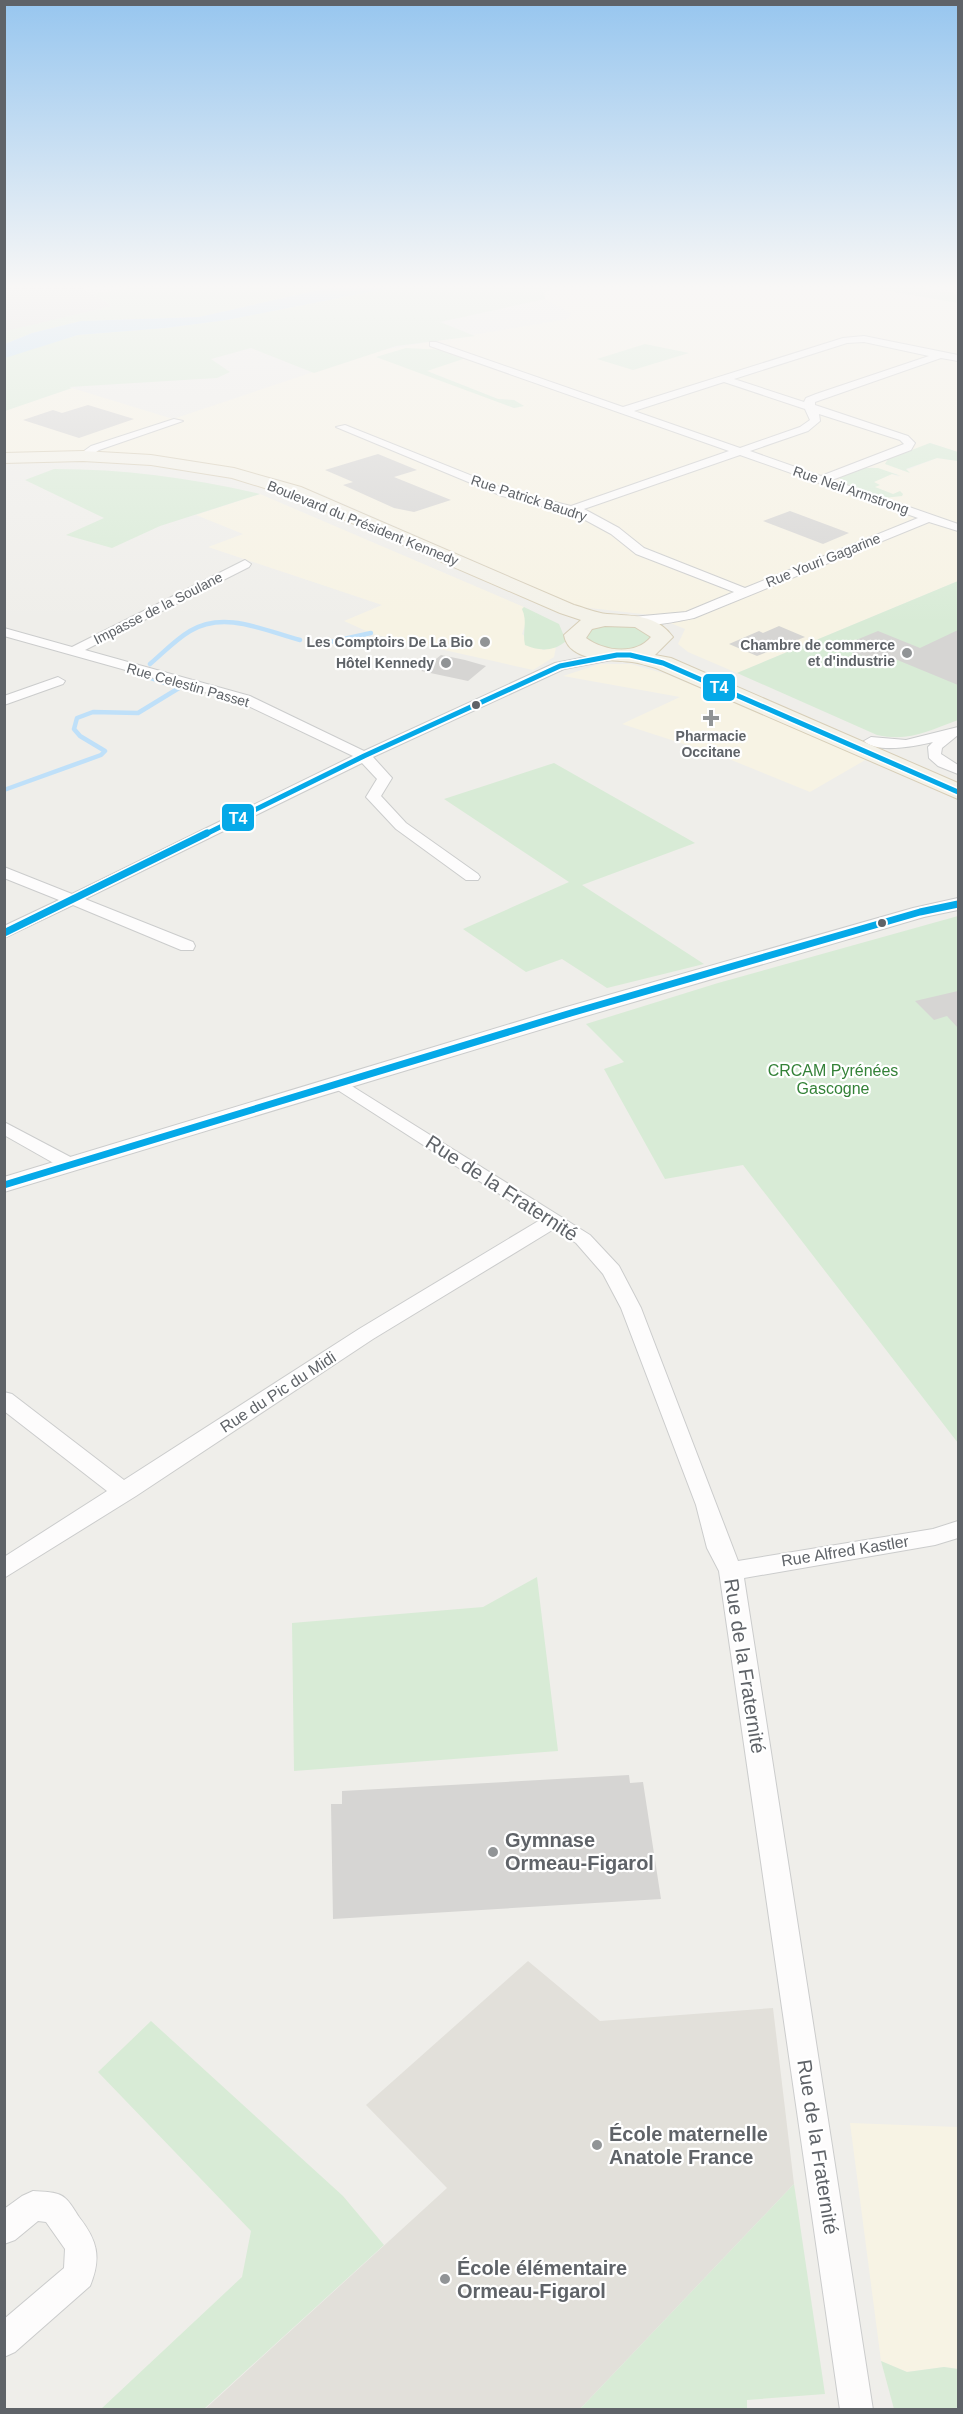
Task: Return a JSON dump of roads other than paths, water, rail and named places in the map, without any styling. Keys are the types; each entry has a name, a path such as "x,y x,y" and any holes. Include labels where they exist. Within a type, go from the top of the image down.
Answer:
{"main road":[{"name":"Boulevard du Président Kennedy","path":"4,458 83,456 177,463 266,482 317,500 567,609 605,620"},
{"name":"Boulevard du Président Kennedy","path":"4,464 47,462 147,466 199,474 256,487 302,504 527,602 577,635 592,651 623,655"},
{"path":"577,635 605,620 632,621 657,630 660,641"},
{"path":"623,655 660,641 871,741 958,779"},
{"path":"623,655 663,663 958,792"}],"street":[{"name":"Rue Neil Armstrong","path":"584,398 928,518"},
{"path":"622,411 665,398"},
{"path":"781,398 904,438 910,443 907,448 822,480"},
{"path":"574,510 811,425 815,421 815,415 809,407 810,400 816,398"},
{"path":"83,456 95,448 178,421"},
{"name":"Rue Patrick Baudry","path":"341,427 507,494 574,510 615,531 640,551 744,592"},
{"path":"928,518 958,528"},
{"name":"Rue Youri Gagarine","path":"632,621 660,620 689,615 928,518"},
{"name":"Impasse de la Soulane","path":"72,652 245,564"},
{"name":"Rue Youri Gagarine","path":"660,641 689,615"},
{"name":"Rue Celestin Passet","path":"4,632 246,699 364,756"},
{"path":"560,666 577,635"},
{"path":"4,933 364,756 560,666 623,655"},
{"path":"4,701 58,681"},
{"path":"871,741 906,744 954,733"},
{"path":"954,733 935,747 934,755 958,771"},
{"path":"364,756 385,778 374,797 401,826 472,877"},
{"path":"4,872 187,946"},
{"path":"4,1185 571,1013 920,912 958,904"},
{"name":"Rue de la Fraternité","path":"339,1083 583,1239 612,1271 631,1308 707,1505 719,1548 731,1571 857,2409"},
{"path":"4,1127 71,1166"},
{"name":"Rue du Pic du Midi","path":"4,1569 366,1334 555,1220"},
{"path":"4,1399 113,1485 128,1490"},
{"name":"Rue Alfred Kastler","path":"731,1571 923,1539 958,1528"},
{"path":"4,2229 33,2206 54,2208 81,2245 79,2275 4,2341"}],"waterway":[{"path":"150,664 190,631 217,622 245,624 300,640"},
{"path":"321,644 371,633"},
{"path":"4,790 101,755 105,751 80,736 74,729 77,718 93,712 138,713 179,688 139,674"}],"place":[{"name":"Les Comptoirs De La Bio","path":"485,642"},
{"name":"Chambre de commerce et d'industrie","path":"907,653"},
{"name":"Hôtel Kennedy","path":"446,663"},
{"name":"Pharmacie Occitane","path":"711,718"},
{"name":"Gymnase Ormeau-Figarol","path":"493,1852"},
{"name":"École maternelle Anatole France","path":"597,2145"},
{"name":"École élémentaire Ormeau-Figarol","path":"445,2279"}],"park label":[{"name":"CRCAM Pyrénées Gascogne","path":"833,1079"}]}
